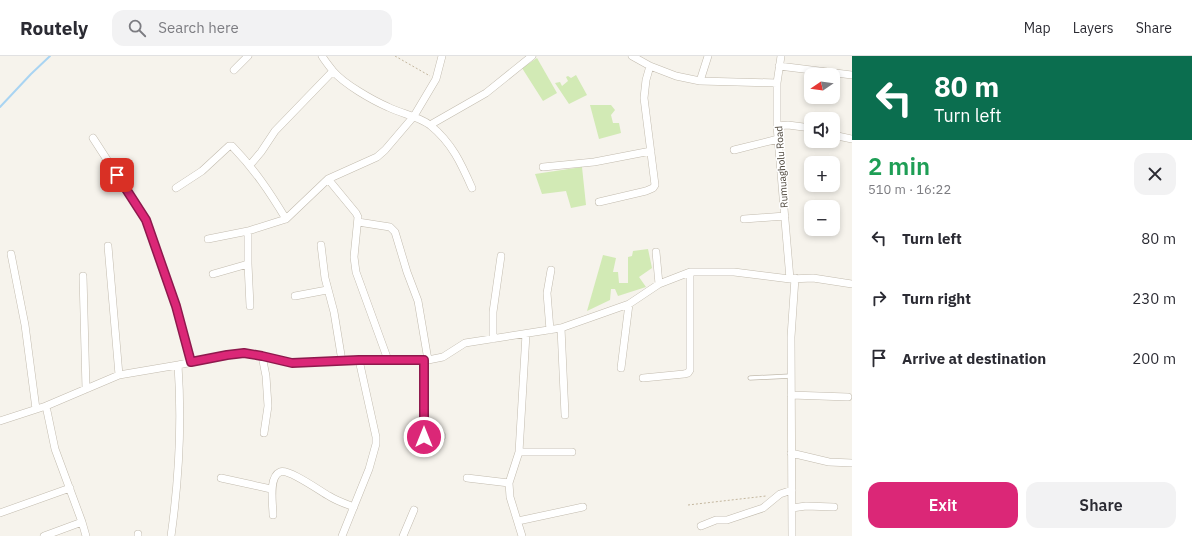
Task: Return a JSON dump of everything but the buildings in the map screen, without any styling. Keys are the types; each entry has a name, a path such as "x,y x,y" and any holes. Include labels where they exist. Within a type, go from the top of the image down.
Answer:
{"street":[{"path":"234,70 248,56"},
{"path":"322,56 333,71 352,87 389,107 414,116 430,125 449,143 455,152 472,188"},
{"path":"208,239 248,230 286,219 328,179 377,157 385,150 414,116 436,79 442,56"},
{"path":"430,125 486,93 532,56"},
{"path":"632,56 650,66 676,76 700,81 777,84"},
{"path":"700,81 708,56"},
{"name":"Rumuagholu Road","path":"781,56 777,84 777,126 792,279 792,536"},
{"path":"599,202 653,188 655,184 644,98 646,80 650,66"},
{"path":"779,66 852,75"},
{"path":"250,164 261,152 275,130 333,71"},
{"path":"777,126 788,125 804,127"},
{"path":"840,136 852,139"},
{"path":"93,138 146,220 176,306 191,362"},
{"path":"734,150 778,139"},
{"path":"176,188 202,171 229,146 232,146 250,164 270,192 286,219"},
{"path":"543,168 602,160 650,151"},
{"path":"328,179 358,217 354,257 356,272 388,360"},
{"path":"744,219 785,216"},
{"path":"358,222 390,227 395,232 407,272 418,301 426,360 424,437 442,436"},
{"path":"248,230 250,306"},
{"path":"321,245 327,290 334,312 342,361"},
{"path":"108,246 119,375"},
{"path":"656,252 659,284"},
{"path":"11,254 25,325 36,409"},
{"path":"493,339 492,312 500,256"},
{"path":"213,274 248,264"},
{"path":"550,330 546,293 551,270"},
{"path":"643,378 684,374 688,373 690,370 690,272"},
{"path":"0,421 46,406 119,375 227,355 244,353 292,363 359,360 426,360 443,357 465,343 561,328 629,304 659,284 690,272 734,272 792,279 802,277 826,279 852,284"},
{"path":"83,276 86,389"},
{"path":"295,296 327,290"},
{"path":"621,368 629,304"},
{"path":"561,328 565,415"},
{"path":"522,536 510,497 509,483 519,452 526,334"},
{"path":"262,356 266,376 268,406 264,433"},
{"path":"342,536 369,469 376,444 376,437 359,360"},
{"path":"171,536 177,491 180,397 178,365"},
{"path":"791,395 848,397"},
{"path":"46,406 55,449 86,536"},
{"path":"519,452 572,452"},
{"path":"791,453 829,462 852,463"},
{"path":"274,515 271,489 276,475 284,471 298,477 330,497 354,508"},
{"path":"221,478 271,489"},
{"path":"467,478 509,483"},
{"path":"0,513 70,488"},
{"path":"701,526 716,520 727,520 763,508 780,494 792,490"},
{"path":"792,508 806,506 834,507"},
{"path":"518,521 583,507"},
{"path":"403,536 414,510"},
{"path":"44,536 82,522"}],"lane":[{"path":"750,378 791,376"}],"path":[{"path":"396,56 436,79"},
{"path":"688,505 767,496"}],"green space":[{"path":"537,58 557,93 543,101 522,68"},
{"path":"576,75 587,95 569,104 555,83 560,82 562,86 568,81 566,77 568,76 571,78"},
{"path":"590,105 611,105 615,110 611,115 613,123 619,123 621,133 599,139"},
{"path":"582,167 586,205 571,208 566,191 542,194 535,174"},
{"path":"648,249 652,268 639,277 646,287 618,296 615,289 611,289 610,300 587,311 603,255 616,258 613,272 618,272 619,283 628,283 628,257 632,256 633,251"}],"waterway":[{"path":"0,107 50,56"}],"route":[{"path":"117,175 146,220 176,306 191,362 212,357 244,353 292,363 359,360 424,360 424,437"}]}
